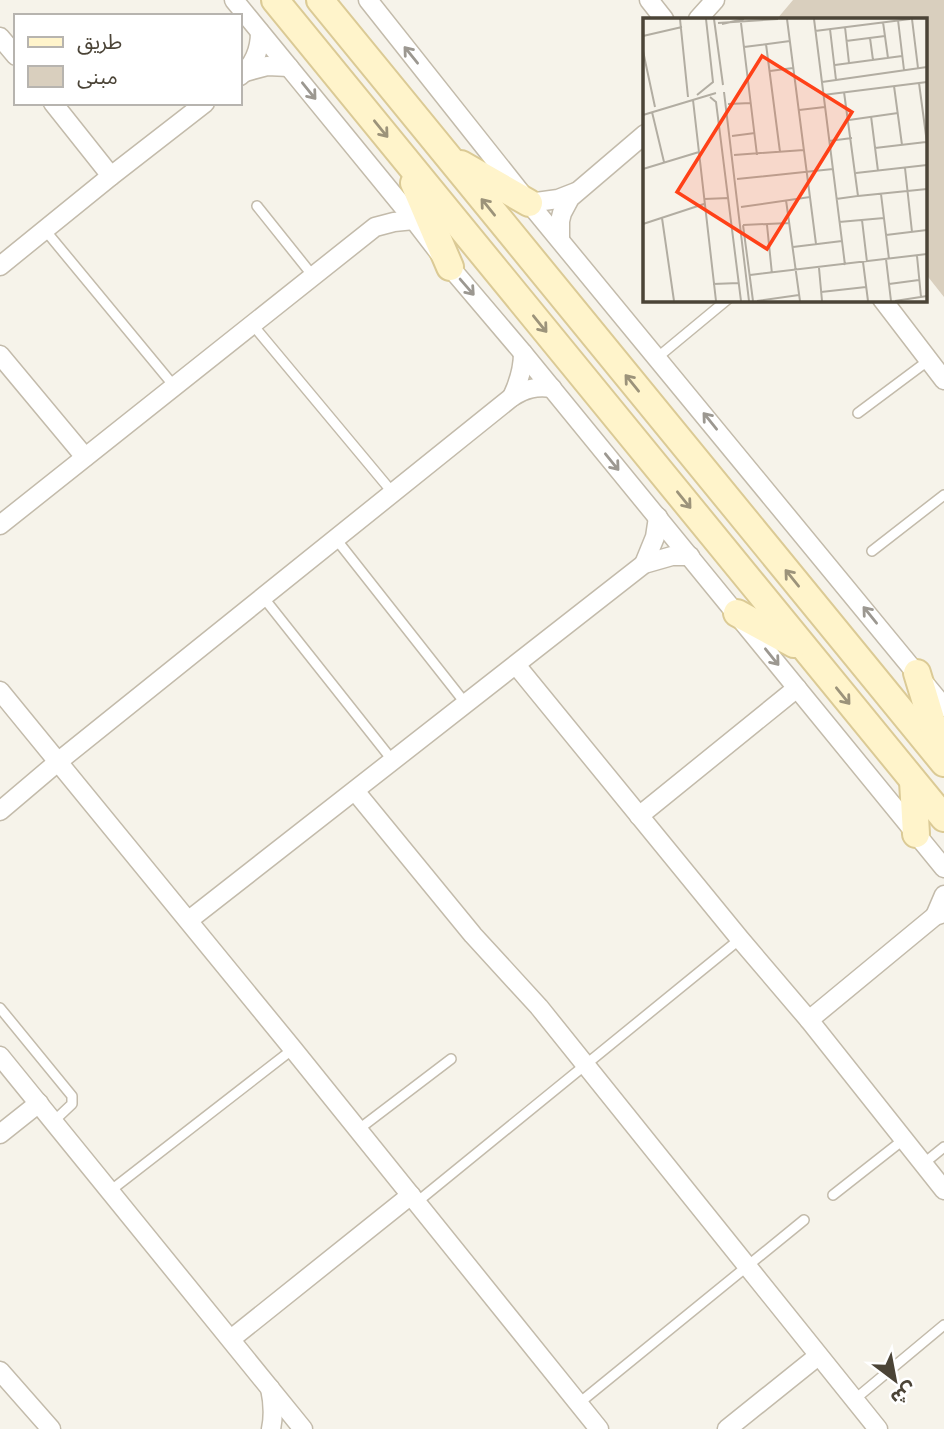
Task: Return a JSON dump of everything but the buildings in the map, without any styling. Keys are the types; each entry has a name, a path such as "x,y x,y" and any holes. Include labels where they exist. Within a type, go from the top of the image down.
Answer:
{"main road":[{"path":"275,0 944,818"},
{"path":"320,0 944,762"},
{"path":"337,0 347,33"},
{"path":"403,156 450,267"},
{"path":"447,157 529,203"},
{"path":"737,613 807,652"},
{"path":"916,673 944,762"},
{"path":"913,780 916,834"}],"street":[{"path":"234,0 944,868"},
{"path":"368,0 529,203 944,707"},
{"path":"649,0 663,18"},
{"path":"699,18 715,0"},
{"path":"242,74 255,58 260,32"},
{"path":"0,37 14,54"},
{"path":"242,74 267,66 289,67"},
{"path":"55,105 111,176"},
{"path":"0,266 202,105"},
{"path":"560,238 560,221 570,198 643,136"},
{"path":"529,203 548,202 576,192"},
{"path":"0,525 375,228 386,211 392,193"},
{"path":"375,228 414,220"},
{"path":"884,301 944,380"},
{"path":"512,397 519,380 523,353"},
{"path":"0,355 85,457"},
{"path":"0,811 512,397 535,387 552,388"},
{"path":"644,564 655,537 658,517"},
{"path":"189,920 644,564 672,556 690,556"},
{"path":"516,665 809,1020 944,1190"},
{"path":"639,816 797,688"},
{"path":"0,691 359,1129 578,1404 591,1426"},
{"path":"355,791 473,935 539,1007 878,1429"},
{"path":"809,1020 940,915 944,895"},
{"path":"0,1056 231,1339 299,1428"},
{"path":"0,1134 39,1103"},
{"path":"231,1339 414,1198"},
{"path":"727,1429 818,1356"},
{"path":"0,1371 51,1429"},
{"path":"270,1388 273,1402 271,1429"}],"lane":[{"path":"257,206 313,276"},
{"path":"45,230 174,386"},
{"path":"658,357 726,301"},
{"path":"253,324 393,493"},
{"path":"858,412 929,360"},
{"path":"872,551 944,495"},
{"path":"336,539 466,704"},
{"path":"263,597 393,761"},
{"path":"414,1198 585,1066 740,939"},
{"path":"0,1008 72,1096 72,1104 54,1121"},
{"path":"110,1191 293,1049"},
{"path":"359,1129 450,1059"},
{"path":"834,1195 904,1140"},
{"path":"923,1164 944,1147"},
{"path":"578,1404 804,1220"},
{"path":"854,1400 944,1325"}]}
